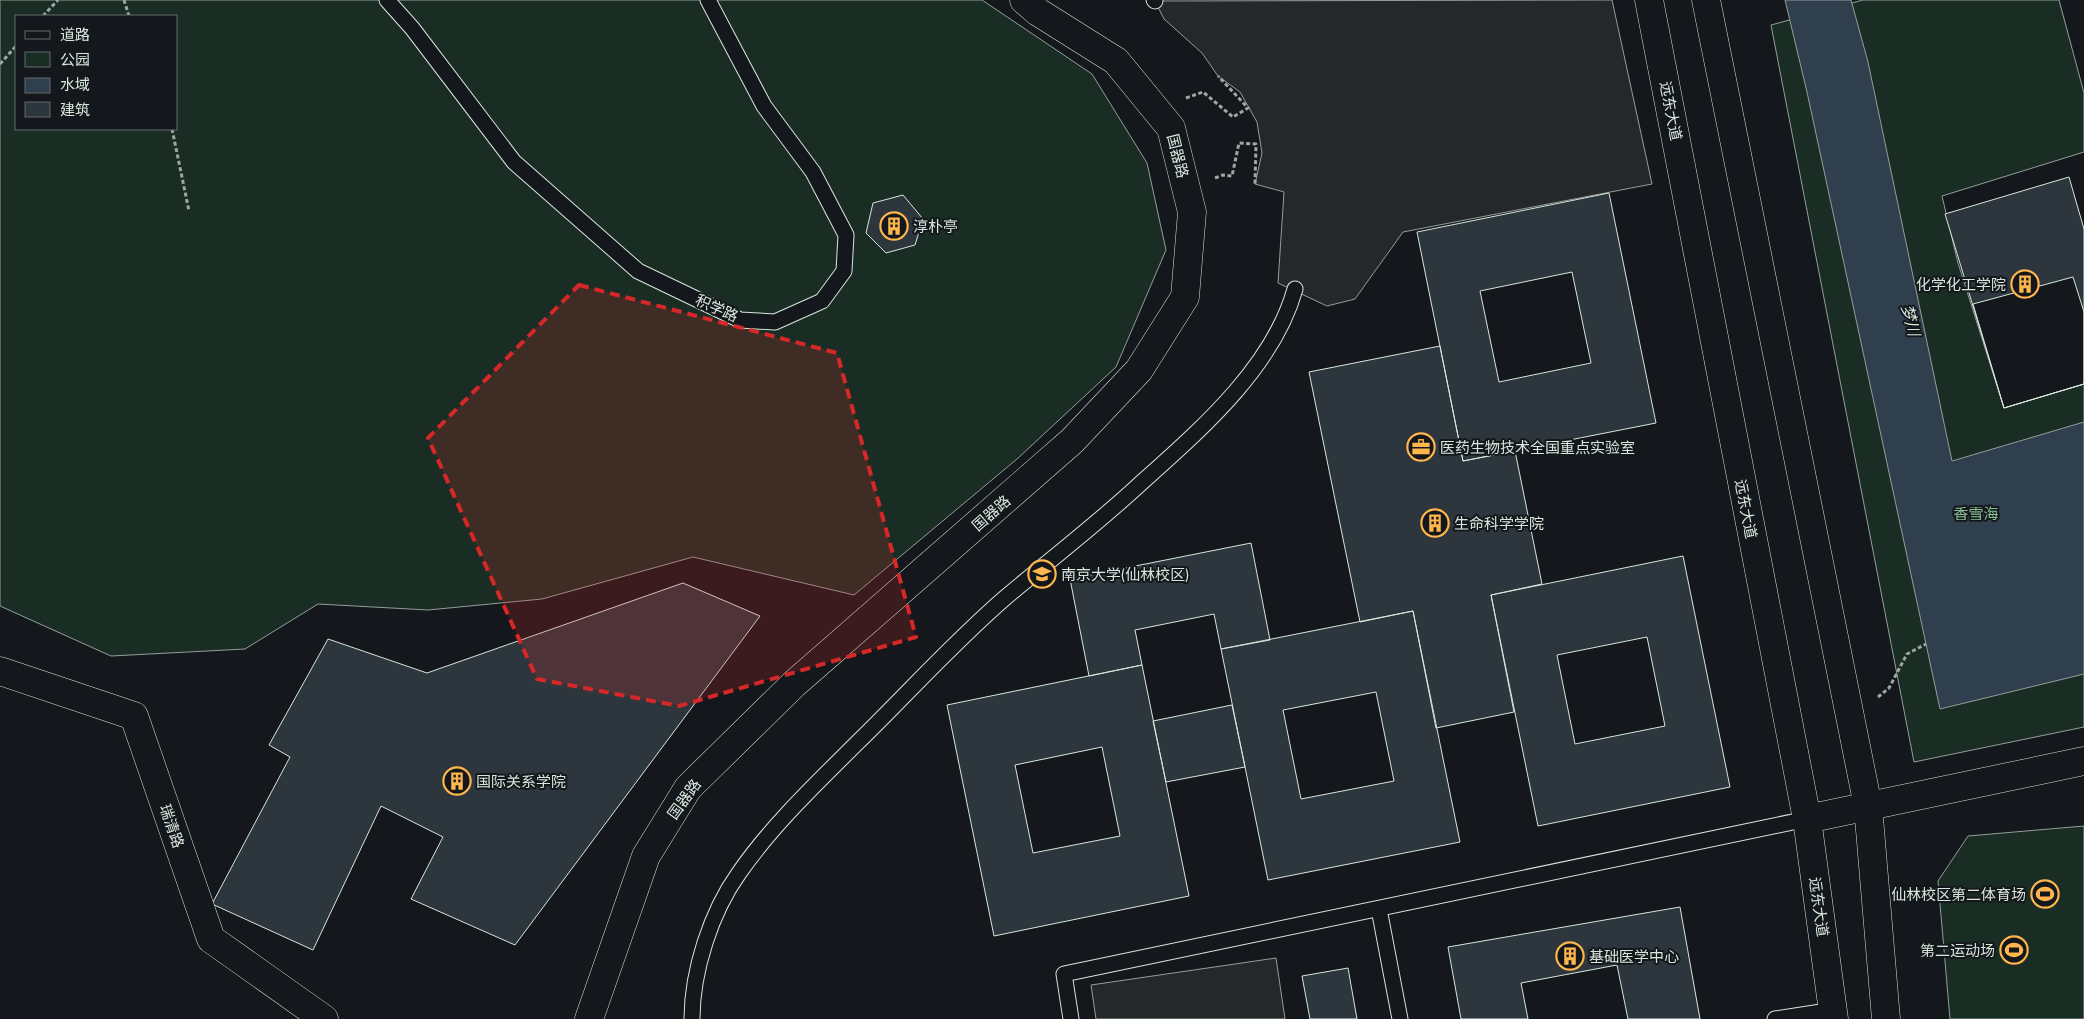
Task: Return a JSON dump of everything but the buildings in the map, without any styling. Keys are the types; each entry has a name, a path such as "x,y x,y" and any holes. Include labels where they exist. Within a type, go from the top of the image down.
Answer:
{"street":[{"name":"国器路","path":"589,1019 646,856 688,788 794,684 1072,441 1139,370 1184,297 1192,212 1171,128 1116,60 1038,12 1024,0"},
{"name":"远东大道","path":"1649,0 1806,819 1834,1014"},
{"path":"1706,0 1868,806 1886,1019"},
{"name":"瑞清路","path":"0,671 134,716 211,938 324,1019"},
{"path":"1806,819 2084,761"}],"lane":[{"name":"积学路","path":"387,0 412,28 514,162 638,271 740,320 774,322 822,301 844,272 846,235 813,172 764,106 708,0"},
{"path":"692,1019 700,956 717,913 738,874 763,843 832,768 1004,598 1096,524 1204,427 1246,380 1288,314 1295,289"},
{"path":"1071,1019 1064,974 1806,819"},
{"path":"1379,909 1400,1019"},
{"path":"1775,1019 1834,1014"}],"path":[{"path":"44,15 58,0"},
{"path":"124,0 129,15"},
{"path":"0,64 15,47"},
{"path":"1160,114 1188,96 1204,92 1233,117 1248,108 1218,76"},
{"path":"172,130 190,211"},
{"path":"1186,189 1223,175 1232,176 1239,143 1256,144 1255,184"},
{"path":"1850,719 1889,688 1907,654 1926,644"}],"highlighted area":[{"path":"579,285 837,353 916,637 679,706 537,679 428,438"}],"green space":[{"path":"0,0 982,0 1092,74 1147,163 1166,250 1116,367 1017,459 854,595 693,557 542,599 428,610 318,604 245,649 111,656 0,606"},
{"name":"香雪海","path":"1863,0 2059,0 2084,93 2084,152 1942,196 1958,263 2004,408 2084,384 2084,727 1914,762 1771,25"},
{"name":"仙林校区第二体育场","path":"2084,826 2084,1019 1950,1019 1938,881 1968,836"}],"shaded area":[{"path":"1612,0 1652,184 1403,232 1355,299 1327,306 1278,283 1284,192 1255,184 1262,153 1257,122 1240,92 1218,76 1202,53 1164,19 1155,1"},
{"path":"1276,958 1285,1019 1096,1019 1091,985"}],"water":[{"name":"梦川","path":"1785,0 1851,0 1868,62 1952,461 2084,422 2084,674 1940,709 1807,92"}],"place":[{"name":"淳朴亭","path":"894,226"},
{"name":"化学化工学院","path":"2025,284"},
{"name":"医药生物技术全国重点实验室","path":"1421,447"},
{"name":"生命科学学院","path":"1435,523"},
{"name":"南京大学(仙林校区)","path":"1042,574"},
{"name":"国际关系学院","path":"457,781"},
{"name":"仙林校区第二体育场","path":"2045,894"},
{"name":"第二运动场","path":"2014,950"},
{"name":"基础医学中心","path":"1570,956"}]}
